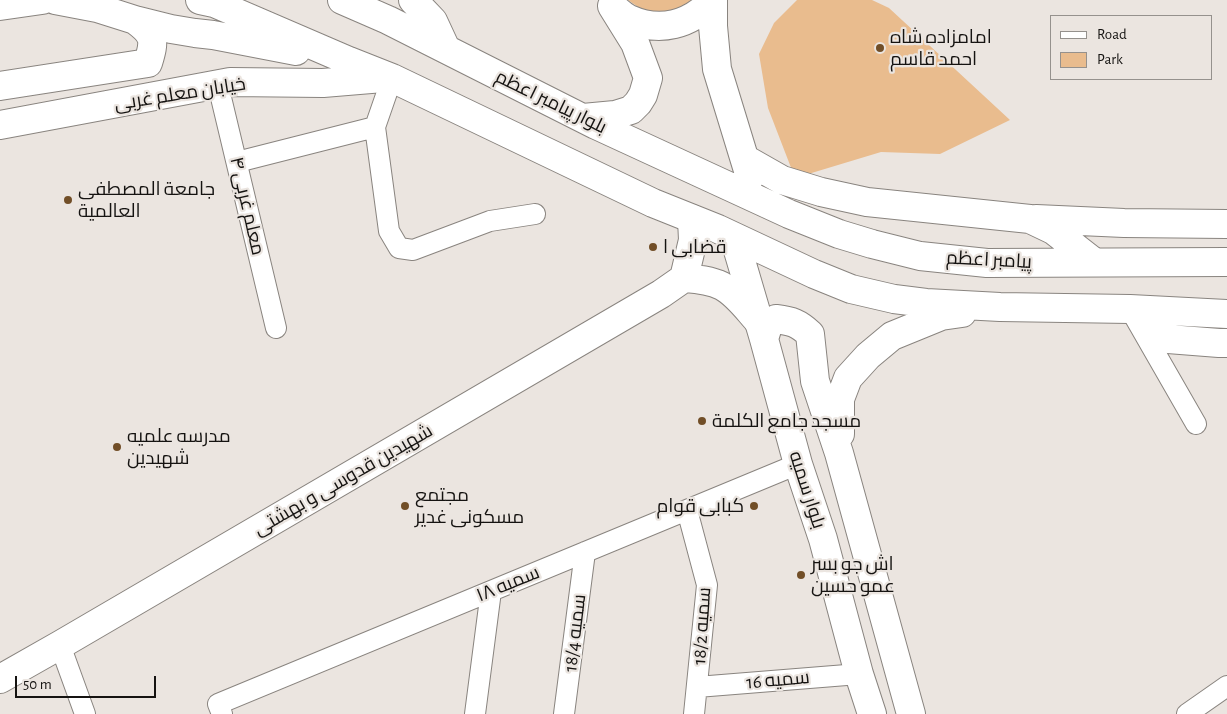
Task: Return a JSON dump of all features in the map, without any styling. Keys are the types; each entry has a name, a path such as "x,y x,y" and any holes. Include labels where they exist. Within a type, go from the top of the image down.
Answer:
{"main road":[{"path":"0,6 42,0"},
{"path":"55,0 97,8 171,29 213,35 349,61"},
{"name":"بلوار پیامبر اعظم","path":"342,0 388,20 582,118 761,201"},
{"path":"413,0 433,21 446,49"},
{"path":"610,3 627,18 645,25 663,26 682,23 699,14 713,0"},
{"path":"713,0 713,26 717,69 750,176 761,201"},
{"path":"207,2 392,78 653,203 718,229 814,274 851,289 894,299 926,303 1227,314"},
{"path":"582,118 615,115 631,110 643,95 648,78 635,43 610,3"},
{"path":"133,100 136,88 129,71 153,47 152,36 146,28 135,20"},
{"name":"خیابان معلم غربی","path":"0,86 136,65"},
{"name":"خیابان معلم غربی","path":"0,125 230,82 323,83 392,78"},
{"path":"745,159 782,180 821,192 867,202 1030,219 1124,223 1227,224"},
{"name":"پیامبر اعظم","path":"761,201 839,234 920,256 987,263 1227,262"},
{"path":"789,214 867,202"},
{"path":"692,219 690,257 684,278 703,280 722,286 740,300 761,331 776,320 799,324 810,334 815,381 840,453 911,714"},
{"path":"1030,219 1053,230 1094,262"},
{"name":"بلوار سمیه","path":"734,237 798,464 823,539 858,674 872,714"},
{"name":"شهیدین قدوسی و بهشتی","path":"0,678 60,645 661,294 684,278"},
{"path":"840,453 840,399 848,378 868,356 892,336 941,316 1000,307"},
{"path":"1138,310 1168,339 1227,343"}],"street":[{"path":"392,78 375,127 389,231 399,248 412,250 490,221 535,214"},
{"name":"معلم غربی ۴","path":"218,85 276,328"},
{"path":"237,162 375,127"},
{"path":"1138,310 1196,424"},
{"name":"سمیه ۱۸","path":"220,709 491,591 798,464"},
{"name":"سمیه 18/2","path":"687,510 707,585 694,714"},
{"name":"سمیه 18/4","path":"564,714 585,552"},
{"path":"475,714 491,591"},
{"path":"60,645 85,714"},
{"name":"سمیه 16","path":"697,687 858,674"},
{"path":"1187,714 1227,686"}],"green space":[{"path":"628,0 693,0 681,8 659,12 645,10"},
{"name":"امامزاده شاه احمد قاسم","path":"797,0 872,0 889,8 1010,120 940,154 881,152 795,178 768,108 759,54 774,23"}],"place":[{"name":"امامزاده شاه احمد قاسم","path":"880,48"},
{"name":"جامعة المصطفی العالمیة","path":"68,200"},
{"name":"قضابی ا","path":"653,247"},
{"name":"مسجد جامع الکلمة","path":"702,421"},
{"name":"مدرسه علمیه شهیدین","path":"117,447"},
{"name":"مجتمع مسکونی غدیر","path":"405,506"},
{"name":"کبابی قوام","path":"754,506"},
{"name":"اش جو بسر عمو حسین","path":"801,575"}]}
